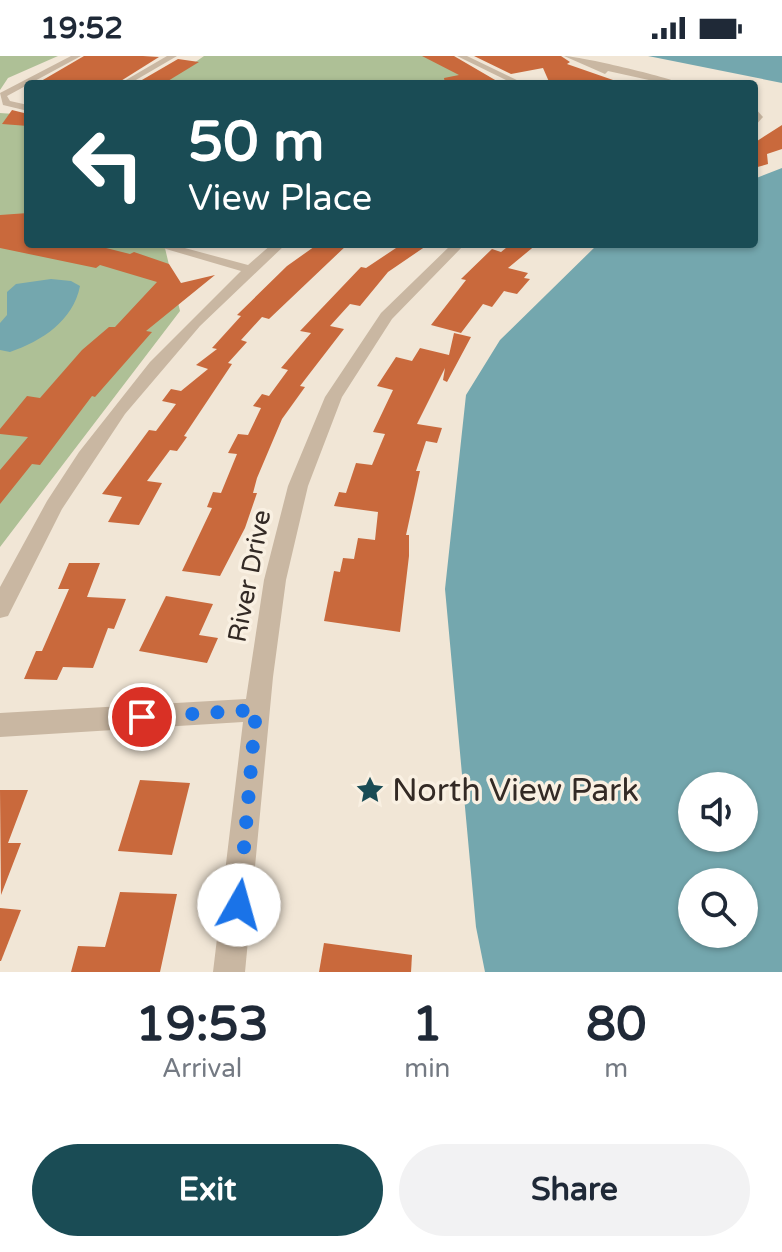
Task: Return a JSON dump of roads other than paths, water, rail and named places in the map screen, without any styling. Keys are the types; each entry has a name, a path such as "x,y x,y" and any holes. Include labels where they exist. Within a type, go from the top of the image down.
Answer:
{"street":[{"path":"25,80 77,56"},
{"path":"130,80 173,56"},
{"path":"461,56 512,80"},
{"path":"568,56 660,80"},
{"path":"594,65 618,80"},
{"path":"24,81 2,95 6,103 24,107"},
{"path":"170,248 250,269"},
{"path":"0,609 45,522 109,422 170,346 275,248"},
{"name":"River Drive","path":"229,972 249,820 256,710 269,601 282,540 313,442 350,368 376,328 412,286 455,248"},
{"path":"0,725 256,710"}],"water":[{"path":"648,56 782,56 782,83"},
{"path":"782,168 782,972 485,972 476,927 445,589 466,395 500,340 594,248 758,248 758,177"},
{"path":"51,279 71,281 80,286 71,310 44,336 10,352 0,350 0,323 7,315 7,292 16,284"}],"place":[{"name":"North View Park","path":"370,790"}]}
